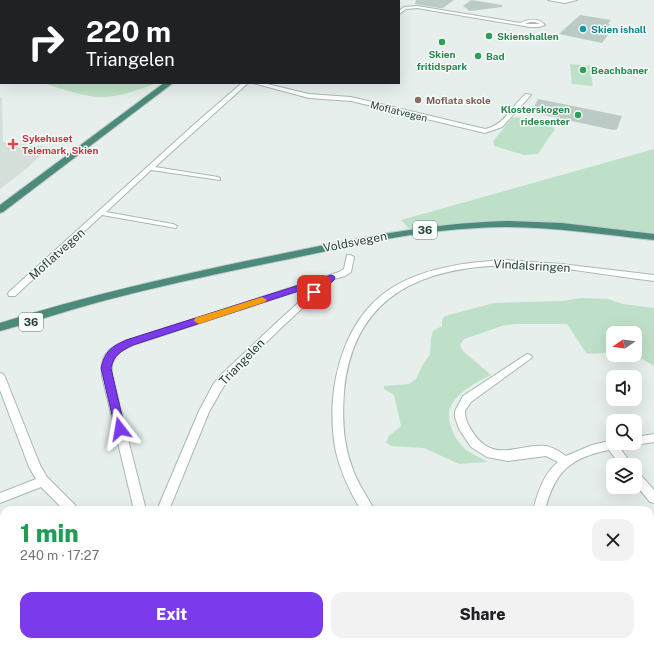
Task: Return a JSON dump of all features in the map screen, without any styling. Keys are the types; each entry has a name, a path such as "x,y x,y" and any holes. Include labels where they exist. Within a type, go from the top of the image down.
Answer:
{"highway":[{"path":"0,210 168,84"},
{"name":"Voldsvegen","path":"0,327 44,312 61,309 111,294 176,279 344,244 432,229 488,224 527,224 654,237"},
{"name":"Voldsvegen","path":"0,334 46,317 61,309"}],"street":[{"path":"550,0 565,2 575,0"},
{"path":"400,12 404,8 417,7 521,24"},
{"name":"Moflatvegen","path":"12,294 244,84"},
{"name":"Moflatvegen","path":"260,84 309,96 351,100 485,132 498,128 512,114 522,99 528,95"},
{"path":"150,168 218,179"},
{"path":"102,213 173,226"},
{"name":"Triangelen","path":"139,506 106,376 106,363 112,353 116,349 130,343 331,278 348,270 350,257"},
{"name":"Vindalsringen","path":"365,506 352,485 345,466 339,438 338,400 341,378 349,348 369,313 383,299 400,287 435,273 455,268 489,264 508,263 550,266 654,278"},
{"name":"Triangelen","path":"165,506 204,412 218,386 226,376 279,325 331,278"},
{"path":"527,357 467,399 460,411 462,422 475,444 491,454 508,456 547,451 565,461"},
{"path":"0,377 30,456 43,480 68,506"},
{"path":"642,440 654,438"},
{"path":"540,506 546,487 557,469 565,461 584,451 606,446"},
{"path":"0,498 43,480"},
{"path":"642,484 654,498"}],"shaded area":[{"name":"Sykehuset Telemark, Skien","path":"0,97 2,97 3,142 50,147 26,169 0,189"}],"green space":[{"path":"570,64 594,66 596,75 591,75 593,86 572,84"},
{"path":"47,84 154,84 109,97 96,97"},
{"path":"516,117 547,123 555,129 538,154 524,155 494,146 493,141 512,118"},
{"path":"654,149 654,241 534,227 478,228 414,234 401,220"},
{"path":"581,298 608,299 623,304 654,308 654,366 642,359 642,326 606,326 606,353 591,354 586,353 567,324 515,324 502,326 464,339 460,345 463,351 491,375 470,387 455,399 449,414 449,420 453,431 462,446 471,453 488,462 459,464 424,448 391,446 386,442 389,436 401,426 394,395 384,389 384,386 409,384 416,379 430,354 433,331 442,326 442,320 445,316 494,303 563,301"}],"building":[{"path":"416,0 454,0 443,8 439,8 415,4"},
{"path":"471,0 502,5 502,7 470,11 463,6"},
{"name":"Skien ishall","path":"580,15 611,20 608,24 610,24 601,33 608,35 602,43 559,34"},
{"name":"Klosterskogen ridesenter","path":"538,99 622,116 617,129 613,130 535,113 536,112 533,111 535,109 533,109"}],"slow traffic":[{"path":"199,321 262,300"}],"place":[{"name":"Skien ishall","path":"583,29"},
{"name":"Skienshallen","path":"489,36"},
{"name":"Skien fritidspark","path":"442,42"},
{"name":"Bad","path":"478,56"},
{"name":"Beachbaner","path":"583,70"},
{"name":"Moflata skole","path":"418,100"},
{"name":"Klosterskogen ridesenter","path":"578,115"},
{"name":"Sykehuset Telemark, Skien","path":"13,144"}],"route":[{"path":"120,429 106,376 106,363 108,358 116,349 123,345 331,278 314,292"}]}
